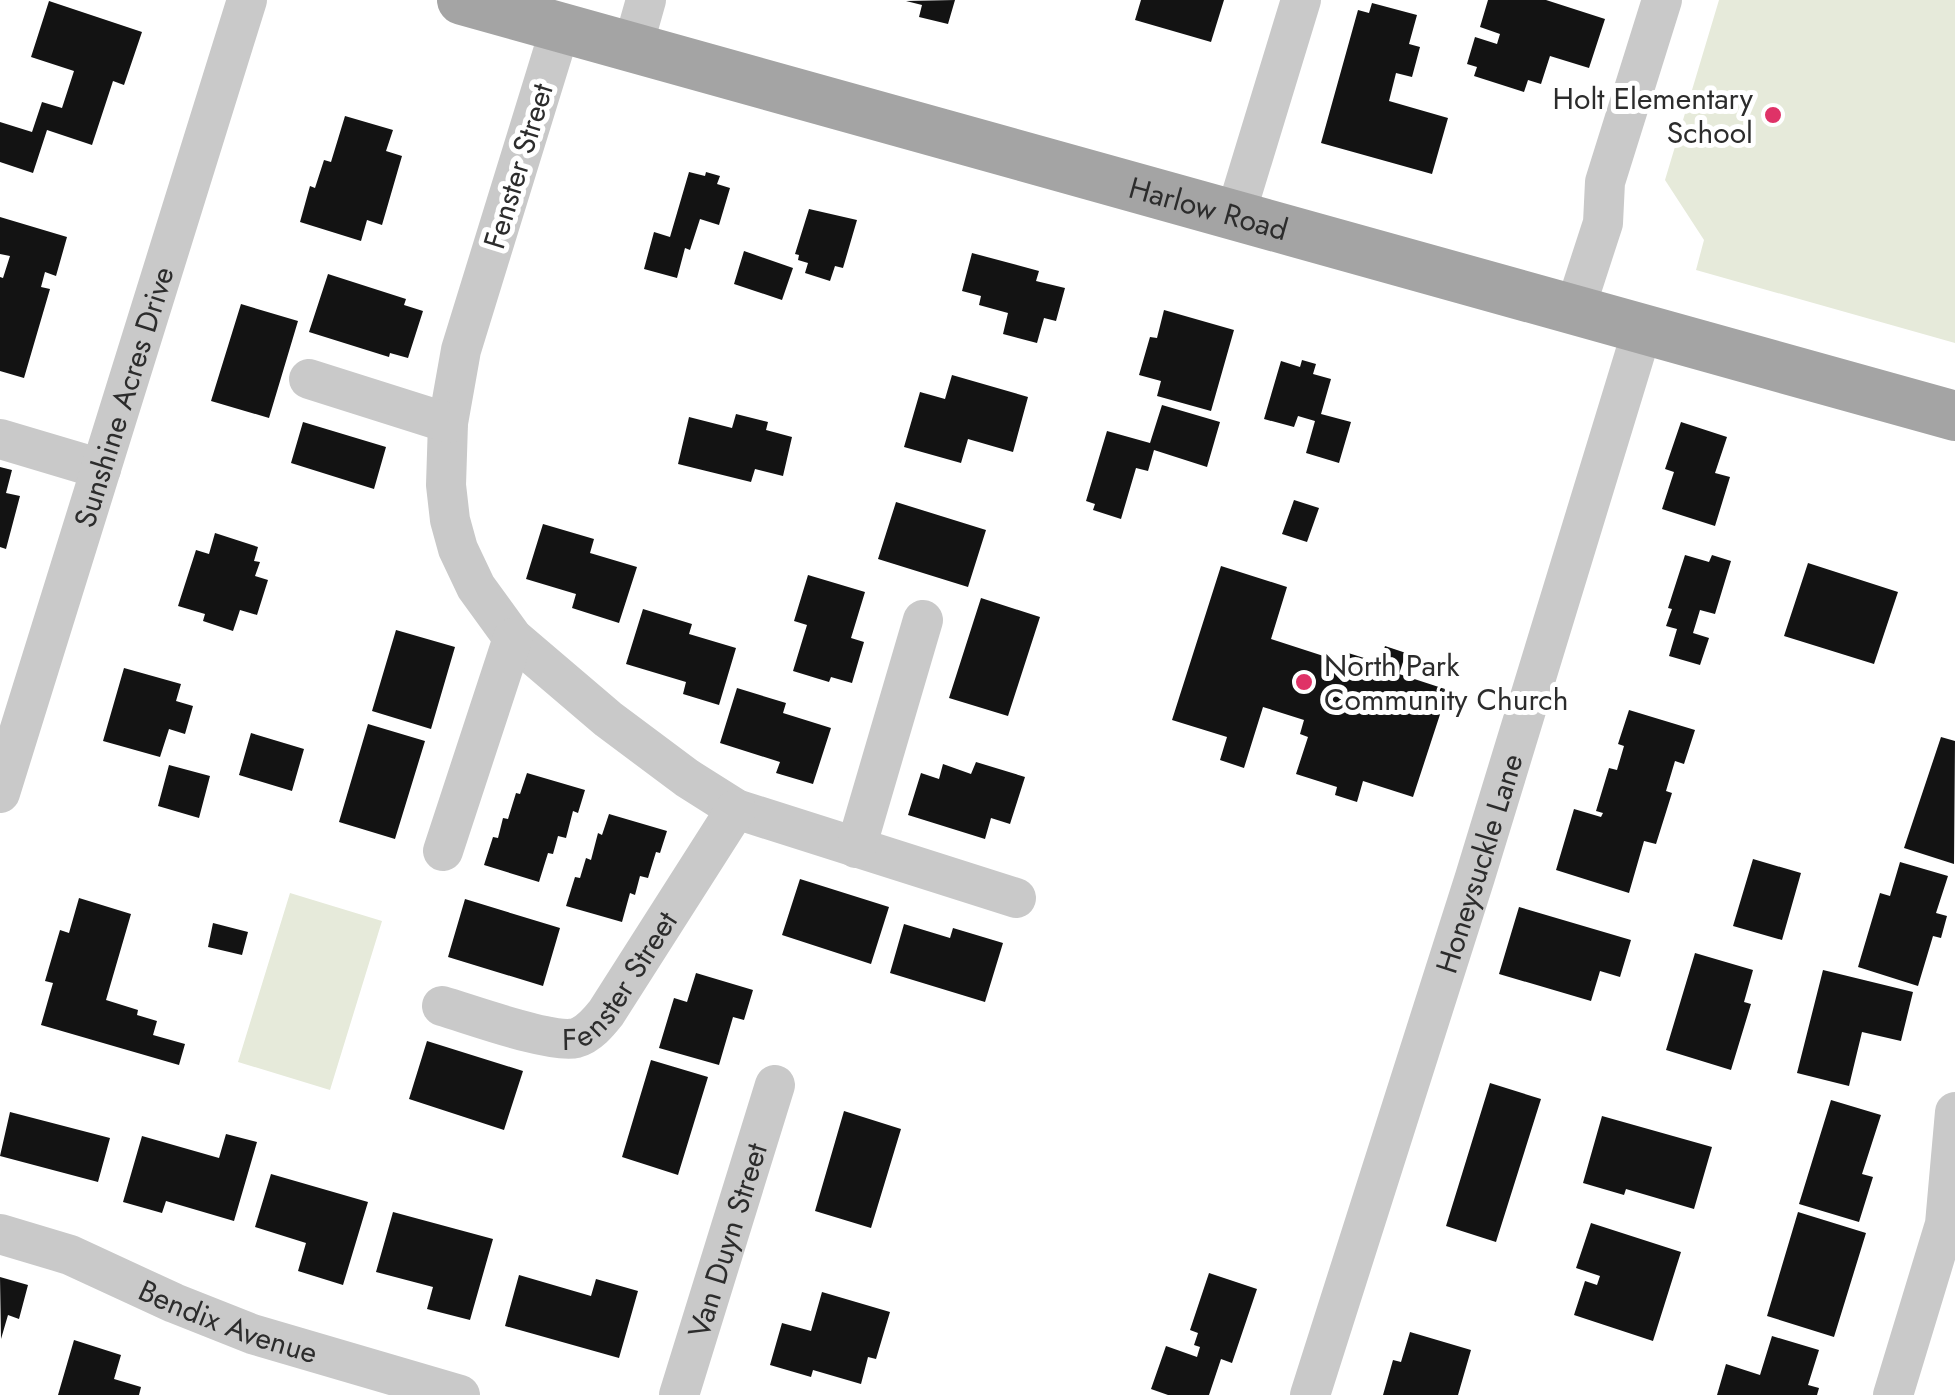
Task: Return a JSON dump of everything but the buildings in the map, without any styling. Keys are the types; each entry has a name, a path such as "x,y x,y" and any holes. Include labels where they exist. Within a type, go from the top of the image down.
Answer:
{"main road":[{"name":"Harlow Road","path":"462,0 561,26 639,23 1235,216 1955,416"}],"street":[{"name":"Sunshine Acres Drive","path":"0,793 247,0"},
{"path":"1235,216 1301,0"},
{"path":"1574,312 1603,223 1605,182 1662,0"},
{"name":"Fenster Street","path":"561,26 461,350 448,423 446,484 450,520 458,549 476,586 512,638 608,719 736,810 1016,898"},
{"name":"Honeysuckle Lane","path":"1310,1395 1475,877 1642,331"},
{"path":"309,379 448,423"},
{"path":"0,439 101,470"},
{"path":"856,848 923,620"},
{"path":"443,851 512,638"},
{"name":"Fenster Street","path":"442,1006 552,1038 586,1034 606,1013 736,810"},
{"name":"Van Duyn Street","path":"678,1395 775,1085"},
{"path":"1893,1395 1945,1224 1955,1112"},
{"name":"Bendix Avenue","path":"0,1234 82,1260 252,1334 460,1395"}],"green space":[{"name":"Holt Elementary School","path":"1719,0 1955,0 1955,343 1696,270 1704,240 1665,180"},
{"path":"290,893 382,921 330,1090 238,1062"}],"place":[{"name":"Holt Elementary School","path":"1773,115"},
{"name":"North Park Community Church","path":"1304,682"}]}
